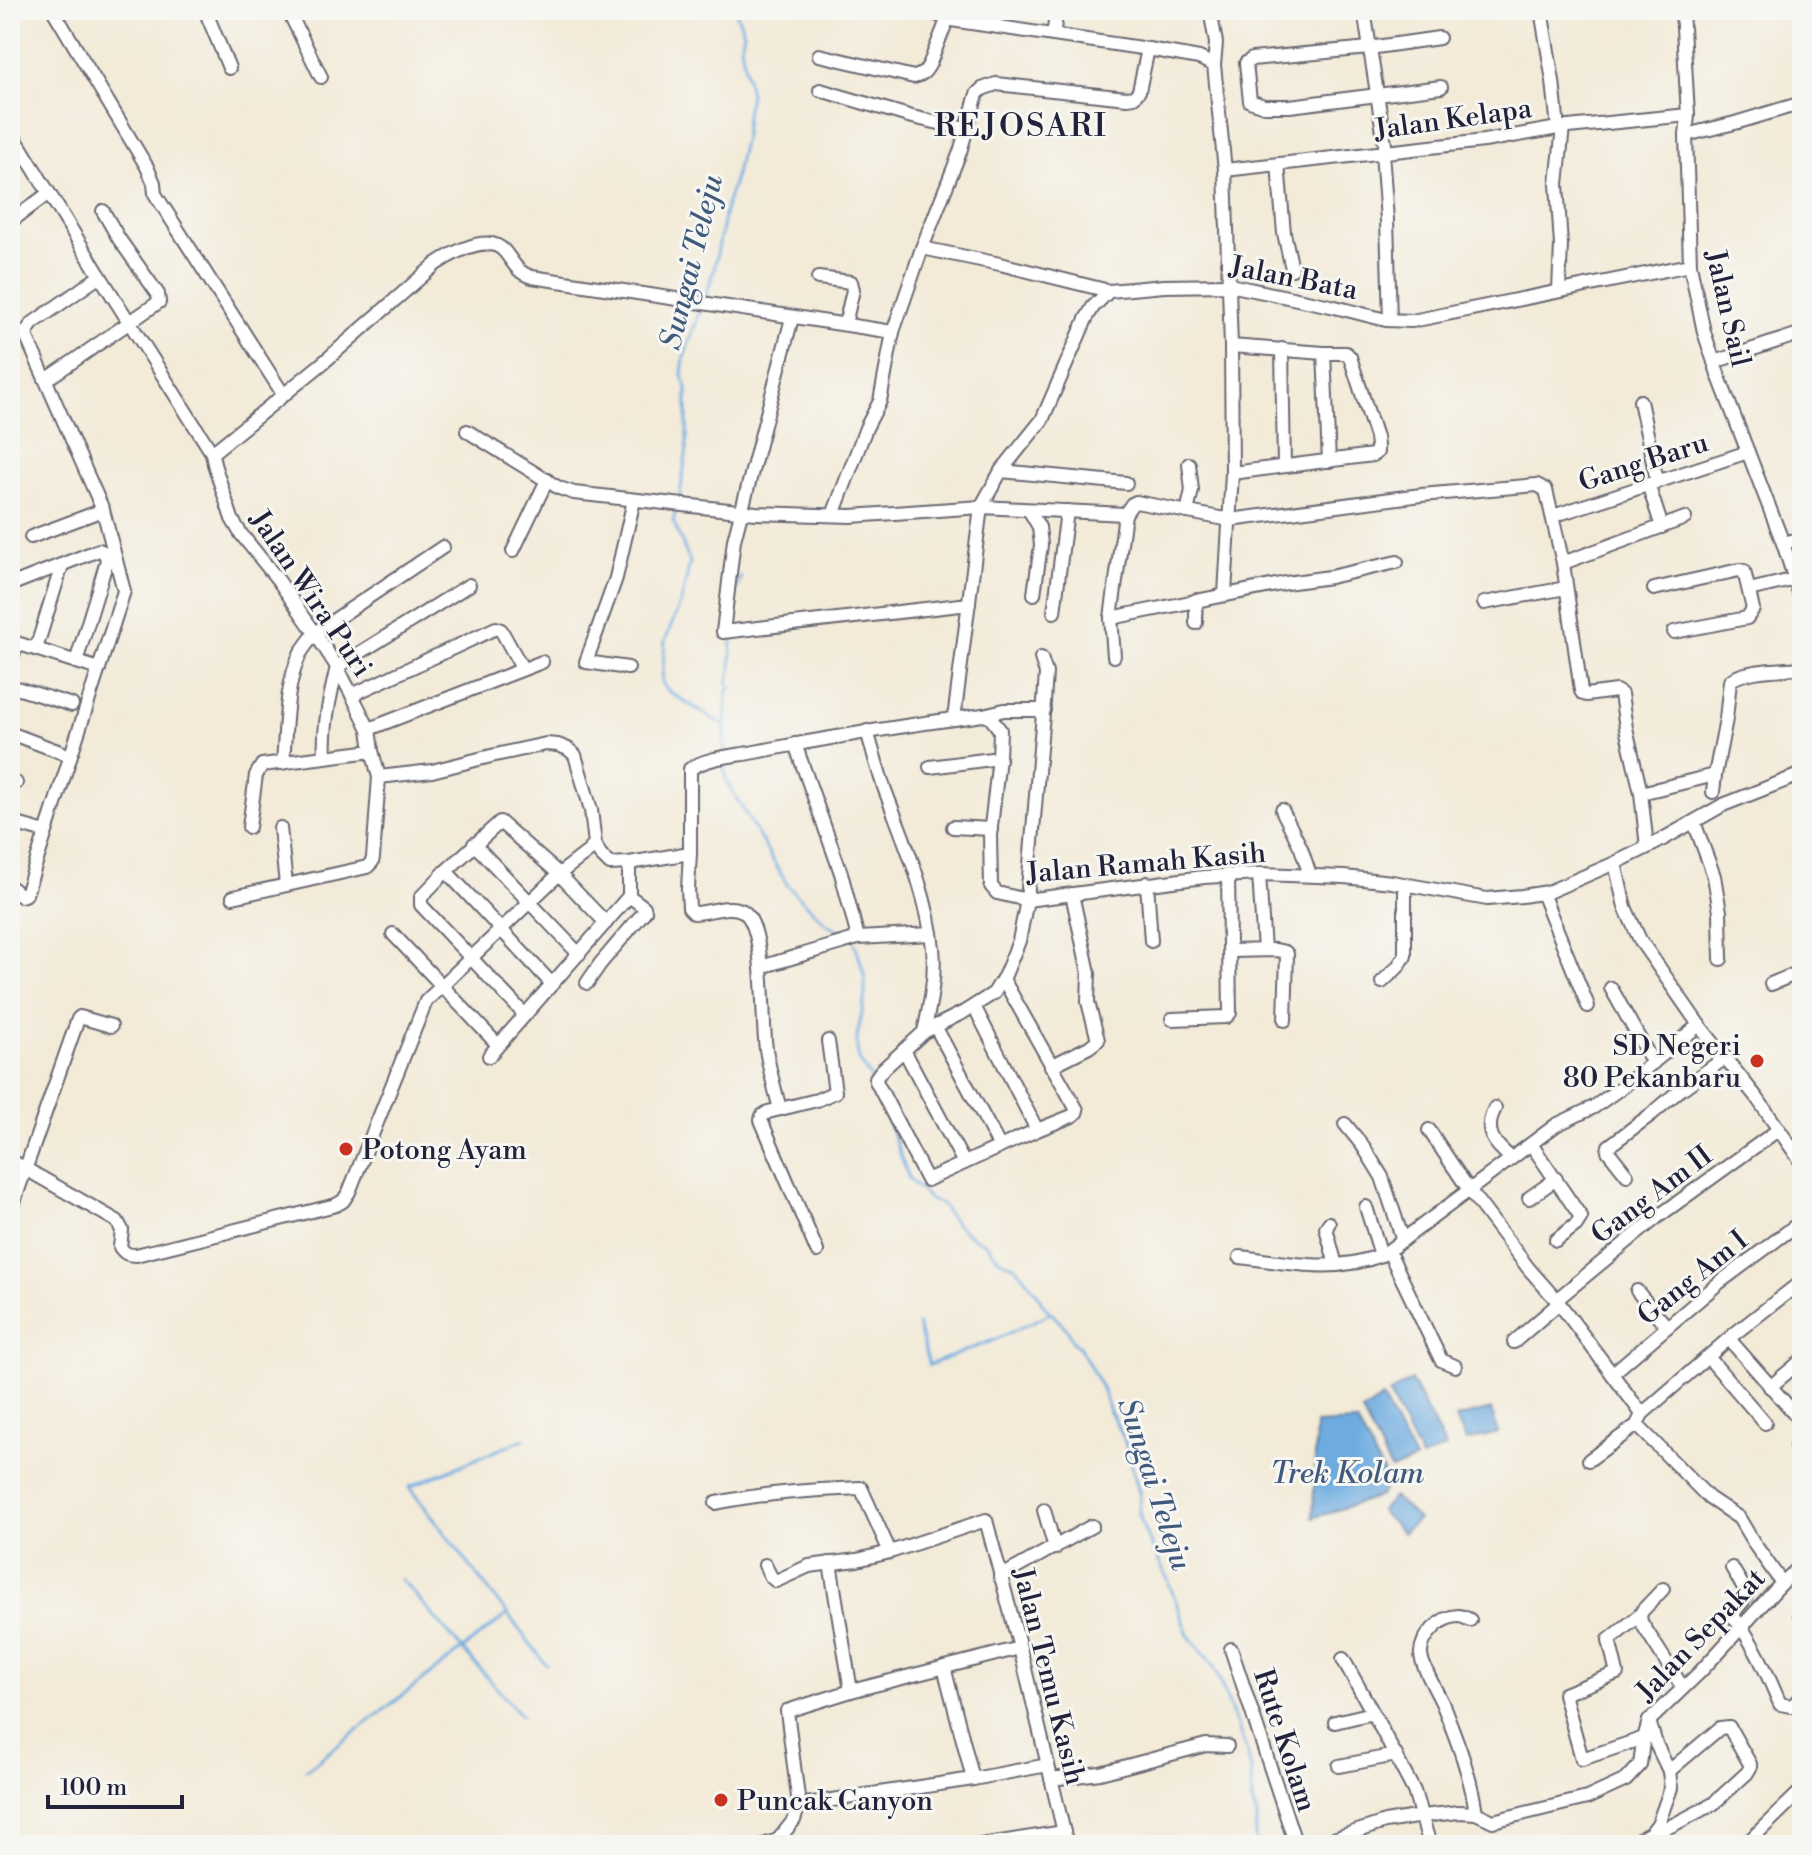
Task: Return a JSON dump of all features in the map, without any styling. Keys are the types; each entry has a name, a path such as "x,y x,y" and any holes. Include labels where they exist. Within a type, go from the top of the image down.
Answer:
{"street":[{"path":"53,10 153,177 155,194 283,394"},
{"path":"205,10 229,68"},
{"path":"288,10 321,77"},
{"path":"926,10 993,26 1199,58 1214,65"},
{"path":"993,26 998,10"},
{"path":"1053,35 1057,10"},
{"path":"1225,594 1232,473 1231,346 1225,170 1214,65 1216,43 1210,12 1229,10"},
{"path":"1285,12 1299,10"},
{"path":"1364,10 1384,152 1390,320"},
{"path":"1541,10 1560,128 1557,184 1561,245 1559,290"},
{"name":"Jalan Sail","path":"1682,10 1688,115 1690,265 1704,332 1802,602"},
{"path":"819,55 914,77 927,70 949,14"},
{"path":"1439,38 1252,59 1246,63 1248,93 1250,101 1256,105 1276,107 1441,87"},
{"path":"833,515 866,428 880,401 893,332 960,152 977,94 996,84 1134,97 1139,91 1148,49"},
{"path":"820,90 966,129"},
{"path":"1686,135 1802,103"},
{"name":"Jalan Kelapa","path":"1225,170 1688,115"},
{"name":"Jalan Wira Puri","path":"10,130 212,453 232,519 315,633 337,667 369,729 379,777 372,862 367,867 286,885"},
{"path":"1278,164 1284,233 1292,269"},
{"path":"10,222 49,193"},
{"path":"46,380 159,302 159,296 103,211"},
{"path":"212,453 344,345 436,264 483,244 501,248 525,276 893,332"},
{"name":"Jalan Bata","path":"922,248 1109,291 1229,285 1390,320 1412,321 1690,265"},
{"path":"10,887 21,896 26,894 124,591 103,510 27,338 28,328 100,276"},
{"path":"818,278 851,282 853,290 845,324"},
{"path":"954,719 981,507 1001,471 1042,420 1086,319 1109,291"},
{"path":"792,318 734,540 722,631 726,633 969,604"},
{"path":"1714,362 1802,333"},
{"path":"1231,346 1346,353 1350,357 1377,446 1377,452 1373,455 1232,473"},
{"path":"1282,349 1284,466"},
{"path":"1324,353 1329,461"},
{"path":"1640,401 1662,527"},
{"path":"467,431 559,488 574,493 742,512 851,516 981,507 1125,514"},
{"name":"Gang Baru","path":"1553,516 1748,452"},
{"path":"1187,512 1192,490 1189,464"},
{"path":"1001,471 1126,483"},
{"path":"513,551 547,480"},
{"path":"1114,656 1111,618 1125,514 1136,502 1230,520 1421,495 1537,485 1546,490 1553,516 1563,563 1581,691 1586,695 1616,691 1621,694 1641,793 1647,847"},
{"path":"628,668 586,662 616,578 634,500"},
{"path":"31,537 103,510"},
{"path":"1029,510 1039,527 1041,545 1034,594"},
{"path":"1054,612 1067,511"},
{"path":"1563,563 1685,518"},
{"path":"1783,543 1802,538"},
{"path":"283,763 293,678 301,653 315,633 443,547"},
{"path":"10,598 12,584 99,550 104,552 107,559 76,662"},
{"path":"1111,618 1397,562"},
{"path":"36,649 62,565"},
{"path":"1654,589 1744,571 1753,609 1747,618 1674,632"},
{"path":"1749,590 1796,579"},
{"path":"325,757 326,714 337,667 469,585"},
{"path":"1484,603 1566,588"},
{"path":"1196,600 1196,623"},
{"path":"352,695 496,628 501,630 522,668"},
{"path":"10,665 13,642 99,669"},
{"path":"1003,979 1075,1105 1076,1113 927,1180 876,1078 929,1029 994,993 1019,941 1027,900 1044,710 1046,673 1041,658"},
{"path":"369,729 542,662"},
{"path":"1713,792 1730,681 1745,673 1802,668"},
{"path":"10,686 72,705"},
{"path":"780,1109 766,1049 761,967 753,921 741,910 723,908 694,913 689,908 690,769 711,761 867,731 1004,710 1044,710"},
{"name":"Jalan Ramah Kasih","path":"983,715 990,717 1000,730 991,829 991,886 997,893 1027,900 1147,883 1259,874 1344,877 1487,899 1542,893 1615,863 1723,805 1802,774"},
{"path":"867,731 884,788 911,855 931,934 934,950 929,1029 1000,1147"},
{"path":"10,733 63,753"},
{"path":"379,777 432,771 546,744 558,745 575,755 591,810 595,844 645,911 587,983"},
{"path":"795,744 841,873 853,939"},
{"path":"249,827 256,775 262,765 372,751"},
{"path":"930,767 999,758"},
{"path":"1641,793 1715,775"},
{"path":"1282,810 1301,848 1310,875"},
{"path":"10,822 45,832"},
{"path":"1694,822 1714,876 1720,912 1721,959"},
{"path":"525,1015 421,905 421,897 474,844 501,823 559,874 606,923"},
{"path":"953,827 991,829"},
{"path":"233,897 286,885 280,828"},
{"path":"474,844 579,954"},
{"path":"10,1160 117,1221 122,1230 120,1247 129,1255 336,1205 349,1192 426,1001 559,874 595,844"},
{"path":"610,864 690,853"},
{"path":"489,1056 606,923 629,890 629,863"},
{"path":"1615,863 1625,907 1640,940 1802,1163"},
{"path":"446,871 552,984"},
{"path":"1259,874 1264,950"},
{"path":"1172,1019 1229,1015 1228,875"},
{"path":"1147,883 1151,941"},
{"path":"1382,982 1405,956 1405,885"},
{"path":"1542,893 1588,1006"},
{"path":"1051,1066 1098,1040 1088,1002 1089,973 1072,894"},
{"path":"393,934 498,1045"},
{"path":"761,967 853,939 931,934"},
{"path":"1230,951 1282,950 1287,954 1285,1020"},
{"path":"1771,984 1802,971"},
{"path":"1611,988 1653,1063"},
{"path":"974,1006 1037,1130"},
{"path":"10,1213 78,1019 86,1018 111,1026"},
{"path":"1240,1257 1322,1267 1368,1261 1385,1254 1556,1125 1594,1107 1699,1025"},
{"path":"817,1251 761,1120 764,1115 835,1092 828,1041"},
{"path":"904,1050 964,1163"},
{"path":"1627,1175 1608,1151 1609,1146 1725,1058"},
{"path":"1495,1108 1489,1132 1511,1158"},
{"path":"1345,1124 1382,1177 1403,1240"},
{"path":"1429,1130 1469,1190 1613,1373 1640,1419 1709,1498 1739,1518 1782,1583"},
{"name":"Gang Am II","path":"1514,1342 1656,1218 1778,1130"},
{"path":"1531,1144 1581,1217 1576,1225 1556,1240"},
{"path":"1529,1198 1556,1179"},
{"path":"1366,1207 1385,1254 1441,1360 1455,1366"},
{"name":"Gang Am I","path":"1613,1373 1720,1282 1802,1221"},
{"path":"1329,1223 1326,1228 1336,1265"},
{"path":"1589,1460 1729,1339 1802,1281"},
{"path":"1637,1291 1667,1327"},
{"path":"1729,1339 1802,1422"},
{"path":"1708,1357 1765,1423"},
{"path":"1770,1387 1802,1360"},
{"path":"1802,1439 1796,1446 1802,1461"},
{"path":"716,1503 797,1490 861,1488 890,1552 809,1566 776,1581 765,1565"},
{"path":"1044,1510 1055,1548"},
{"name":"Jalan Temu Kasih","path":"890,1552 986,1520 1066,1839"},
{"path":"1000,1577 1092,1526"},
{"path":"830,1563 851,1691"},
{"name":"Jalan Sepakat","path":"1315,1845 1385,1822 1422,1816 1476,1813 1493,1821 1587,1798 1626,1780 1640,1765 1649,1721 1802,1565"},
{"path":"1732,1568 1747,1593 1733,1614 1763,1664 1780,1704 1791,1706 1802,1698"},
{"path":"1644,1738 1582,1759 1564,1694 1617,1673 1609,1640 1640,1615 1663,1589"},
{"path":"1640,1615 1641,1622 1683,1688"},
{"path":"1470,1620 1460,1616 1442,1621 1429,1634 1421,1652 1423,1664 1466,1766 1476,1813"},
{"path":"763,1845 784,1843 799,1805 787,1711 851,1691 1020,1648"},
{"name":"Rute Kolam","path":"1231,1649 1296,1845"},
{"path":"1343,1659 1414,1791 1430,1845"},
{"path":"944,1667 973,1779"},
{"path":"1335,1722 1373,1713"},
{"path":"1649,1721 1669,1771 1671,1788 1663,1812 1651,1833"},
{"path":"1629,1845 1713,1804 1747,1773 1750,1764 1729,1727 1725,1726 1669,1771"},
{"path":"1051,1779 1100,1773 1206,1745 1227,1746"},
{"path":"1339,1766 1396,1755"},
{"path":"799,1805 1048,1765"},
{"path":"1745,1845 1802,1790"},
{"path":"981,1845 1066,1839"}],"water":[{"path":"1411,1380 1446,1448 1421,1458 1389,1394"},
{"path":"1382,1398 1415,1460 1391,1470 1362,1412"},
{"path":"1491,1409 1498,1433 1466,1441 1456,1418"},
{"name":"Trek Kolam","path":"1357,1422 1388,1482 1380,1496 1313,1518 1316,1424"},
{"path":"1394,1497 1418,1519 1403,1533 1380,1511"}],"waterway":[{"name":"Sungai Teleju","path":"705,298 744,137 750,95 741,46 744,32 735,10"},
{"name":"Sungai Teleju","path":"679,501 687,449 687,388 682,375 684,357 702,305"},
{"name":"Sungai Teleju","path":"677,508 673,521 690,562 681,602 665,641 662,681 674,695 725,726"},
{"name":"Sungai Teleju","path":"733,628 735,593 741,577"},
{"name":"Sungai Teleju","path":"724,752 727,692 731,688 728,683 732,635"},
{"name":"Sungai Teleju","path":"724,759 727,782 788,886 827,924 849,937"},
{"name":"Sungai Teleju","path":"855,943 865,984 857,1051 872,1081"},
{"name":"Sungai Teleju","path":"884,1110 909,1179 930,1200 941,1204 955,1223 972,1237 986,1244 999,1259 1016,1267 1043,1305 1067,1329 1102,1388 1109,1410 1124,1438 1140,1496 1139,1514 1144,1530 1168,1580 1188,1635 1215,1668 1247,1752 1252,1802 1257,1816 1257,1845"},
{"path":"918,1325 929,1365 999,1338 1051,1313"},
{"path":"524,1439 409,1487 546,1664"},
{"path":"401,1579 521,1716"},
{"path":"306,1770 508,1614"}],"place":[{"name":"SD Negeri 80 Pekanbaru","path":"1757,1061"},
{"name":"Potong Ayam","path":"346,1149"},
{"name":"Puncak Canyon","path":"721,1800"}],"district":[{"name":"REJOSARI","path":"1021,125"}]}
